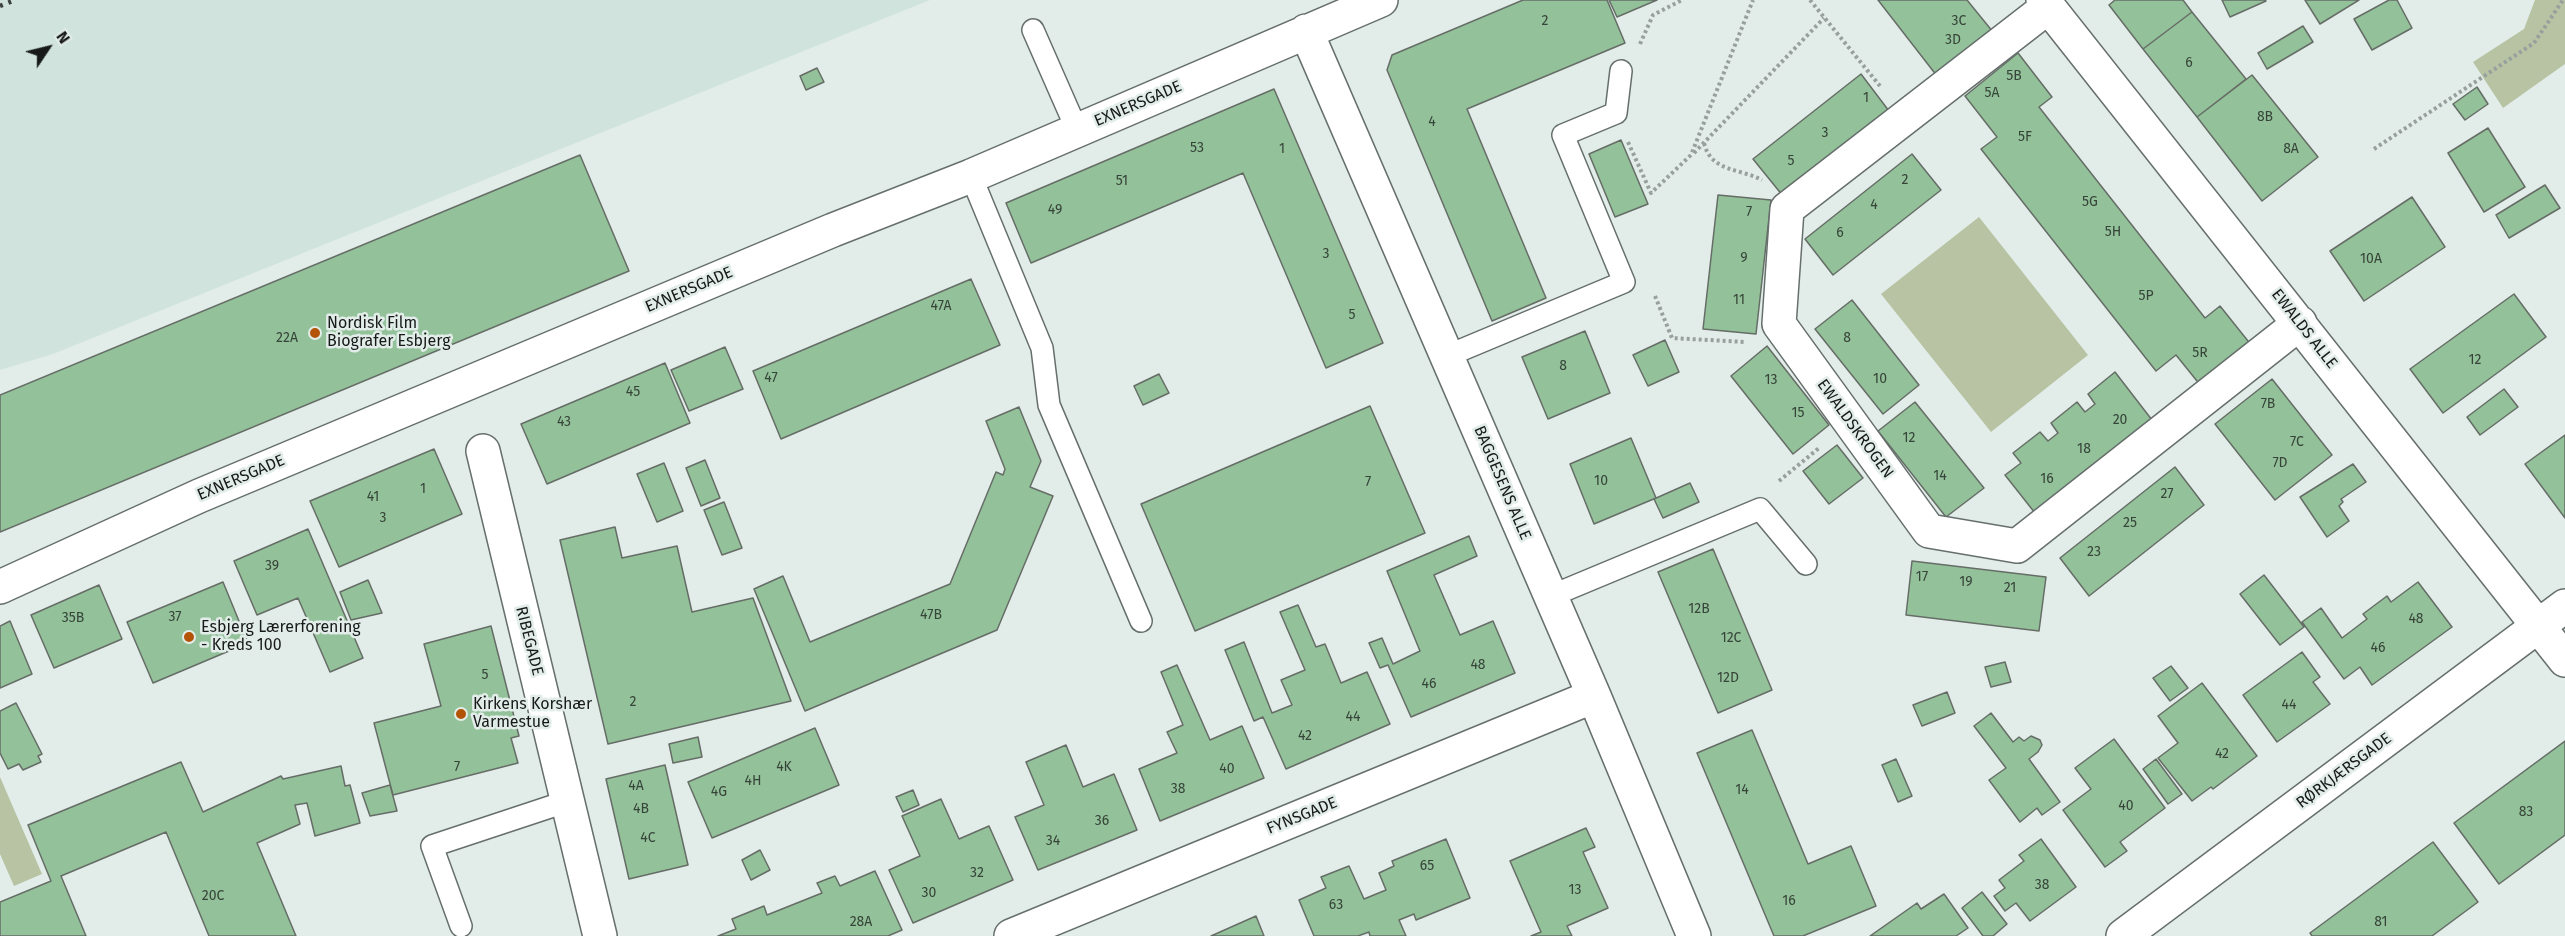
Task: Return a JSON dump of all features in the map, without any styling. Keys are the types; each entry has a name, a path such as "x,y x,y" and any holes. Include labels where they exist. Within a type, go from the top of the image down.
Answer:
{"street":[{"name":"EXNERSGADE","path":"0,586 199,496 455,387 833,230 971,176 1381,0"},
{"path":"1779,324 1787,209 2045,4"},
{"name":"EWALDS ALLE","path":"2045,4 2565,660"},
{"name":"BAGGESENS ALLE","path":"1306,31 1594,696 1694,936"},
{"name":"EWALDSKROGEN","path":"1779,324 1929,531 2017,546 2300,323"},
{"name":"RIBEGADE","path":"483,451 600,936"},
{"name":"RØRKJÆRSGADE","path":"2123,936 2565,606"},
{"name":"FYNSGADE","path":"1029,932 1594,696"}],"lane":[{"path":"1033,30 1077,130"},
{"path":"1447,356 1624,282 1563,135 1616,114 1621,71"},
{"path":"971,176 1042,348 1050,405 1141,621"},
{"path":"1551,596 1760,509 1806,564"},
{"path":"461,926 432,846 568,801"}],"path":[{"path":"1621,71 1632,61 1653,15 1682,0"},
{"path":"1691,156 1753,0"},
{"path":"1810,0 1905,117"},
{"path":"2374,149 2534,43 2563,0"},
{"path":"1616,114 1651,193 1704,143 1824,18"},
{"path":"1704,143 1707,154 1719,166 1740,171 1771,185 1787,209"},
{"path":"1624,282 1652,288 1672,338 1756,343 1779,324"},
{"path":"1760,509 1780,479 1850,423"}],"shaded area":[{"path":"0,0 930,0 53,354 0,370"}],"green space":[{"path":"2535,0 2565,0 2565,64 2503,108 2473,62 2524,29"},
{"path":"1979,217 2088,355 1991,432 1881,294"},
{"path":"0,777 42,874 14,886 0,854"}],"building":[{"path":"1523,0 1607,0 1625,43 1467,109 1546,298 1492,321 1387,70 1392,55"},
{"path":"1609,0 1657,0 1617,17"},
{"path":"1878,0 1967,0 1993,32 1937,76"},
{"path":"2115,0 2183,0 2192,12 2143,49 2109,5"},
{"path":"2222,0 2265,0 2266,1 2230,17"},
{"path":"2305,0 2359,0 2320,24"},
{"path":"2389,0 2397,0 2412,28 2372,50 2354,19"},
{"path":"2192,12 2246,79 2197,117 2143,49"},
{"path":"2303,26 2313,42 2267,69 2258,53"},
{"path":"2018,53 2052,97 2039,107 2205,318 2220,306 2252,346 2201,386 2176,355 2156,371 1981,149 1997,137 1965,96"},
{"path":"817,68 824,82 806,90 800,76"},
{"path":"1861,74 1889,111 1783,196 1753,159"},
{"path":"2252,75 2318,157 2262,201 2197,117"},
{"path":"2477,87 2488,104 2465,120 2453,104"},
{"path":"1274,89 1383,343 1326,368 1243,173 1031,263 1006,203"},
{"path":"2488,128 2525,187 2484,212 2448,153"},
{"path":"1621,140 1648,204 1615,217 1589,154"},
{"path":"1912,154 1941,190 1833,275 1805,239"},
{"name":"Nordisk Film Biografer Esbjerg","path":"580,155 629,271 0,532 0,395"},
{"path":"2545,185 2560,208 2509,238 2496,215"},
{"path":"1718,195 1771,200 1756,334 1703,329"},
{"path":"2412,197 2445,247 2364,301 2330,251"},
{"path":"971,279 1000,345 781,439 753,371"},
{"path":"2514,294 2546,337 2443,413 2410,369"},
{"path":"1852,300 1919,385 1883,414 1815,329"},
{"path":"1585,331 1610,393 1548,419 1522,357"},
{"path":"1665,340 1679,372 1648,386 1633,355"},
{"path":"1767,346 1829,425 1793,454 1731,376"},
{"path":"725,347 743,389 689,411 671,370"},
{"path":"665,363 690,423 547,484 521,424"},
{"path":"2115,372 2152,420 2035,513 2005,475 2021,463 2013,453 2040,432 2048,441 2058,433 2051,423 2077,402 2085,412 2095,404 2088,394"},
{"path":"1159,374 1169,393 1143,405 1134,386"},
{"path":"2272,379 2332,455 2275,500 2215,424"},
{"path":"2504,389 2518,407 2480,435 2467,417"},
{"path":"1915,402 1984,488 1946,517 1878,431"},
{"path":"1370,406 1425,533 1195,631 1141,504"},
{"path":"1019,407 1041,461 1030,487 1053,496 997,630 805,711 754,589 783,576 810,642 950,584 996,472 1003,475 1005,469 986,421"},
{"path":"2565,435 2565,518 2525,464"},
{"path":"1631,438 1656,498 1594,524 1570,464"},
{"path":"1837,445 1863,478 1829,504 1803,471"},
{"path":"434,449 462,514 339,567 310,501"},
{"path":"705,460 720,498 701,506 686,468"},
{"path":"664,463 683,511 657,522 637,474"},
{"path":"2353,464 2366,482 2341,499 2343,502 2339,506 2349,521 2327,537 2300,497"},
{"path":"2175,467 2204,505 2089,596 2060,558"},
{"path":"1690,483 1699,502 1663,518 1654,499"},
{"path":"724,502 742,548 722,555 704,510"},
{"path":"615,527 622,558 677,546 692,612 753,598 791,701 608,744 560,540"},
{"path":"308,529 363,658 330,672 298,598 257,615 234,561"},
{"path":"1469,536 1477,556 1434,575 1460,635 1493,621 1515,673 1411,717 1388,665 1380,668 1369,643 1382,638 1393,664 1420,651 1387,571"},
{"path":"1713,549 1772,690 1718,713 1658,572"},
{"path":"1912,561 2046,577 2039,631 1906,615"},
{"path":"2264,575 2304,627 2280,645 2240,594"},
{"path":"368,580 382,613 351,620 340,592"},
{"path":"223,582 248,643 153,683 127,622"},
{"path":"2418,582 2452,627 2372,685 2360,667 2344,679 2302,622 2321,608 2342,638 2367,619 2363,614 2387,596 2391,602"},
{"path":"99,585 122,639 54,668 31,615"},
{"path":"1298,605 1316,647 1325,644 1341,683 1367,672 1390,724 1286,769 1263,717 1254,721 1225,650 1244,642 1272,713 1292,705 1281,680 1305,670 1280,612"},
{"path":"10,621 32,674 0,688 0,626"},
{"name":"Kirkens Korshær Varmestue","path":"491,626 519,736 511,738 518,763 393,795 374,723 441,706 424,644"},
{"path":"2302,652 2320,677 2313,682 2330,704 2277,742 2243,695"},
{"path":"2005,662 2011,682 1991,687 1985,667"},
{"path":"1177,665 1210,740 1242,726 1264,778 1160,821 1139,769 1177,753 1167,732 1183,725 1161,672"},
{"path":"2171,666 2188,688 2170,701 2153,678"},
{"path":"2202,683 2257,756 2213,789 2211,787 2192,801 2158,758 2178,743 2158,716"},
{"path":"1947,692 1955,713 1922,726 1913,705"},
{"path":"16,703 42,754 38,756 41,762 23,770 19,764 8,769 0,753 0,711"},
{"path":"1991,713 2013,742 2019,737 2024,741 2031,736 2040,740 2042,745 2038,752 2029,759 2060,802 2042,815 2037,808 2020,822 1989,780 2006,768 1974,726"},
{"path":"815,728 839,785 712,838 688,782"},
{"path":"1752,730 1808,864 1851,846 1876,906 1803,936 1774,936 1697,753"},
{"path":"698,737 702,757 673,763 669,744"},
{"path":"2114,739 2165,808 2120,842 2127,851 2105,867 2063,810 2091,789 2075,768"},
{"path":"2565,741 2565,835 2499,884 2454,823"},
{"path":"1066,745 1083,787 1114,774 1137,830 1038,870 1015,817 1044,805 1026,762"},
{"path":"1896,759 1912,796 1898,802 1882,765"},
{"path":"2156,759 2182,794 2168,804 2143,769"},
{"path":"181,762 203,812 281,776 283,779 341,766 345,786 350,785 360,823 315,836 307,803 295,805 300,824 257,843 296,936 209,936 166,832 61,876 86,936 0,936 0,902 51,881 28,825"},
{"path":"665,765 688,865 629,879 606,779"},
{"path":"390,785 397,811 370,816 362,793"},
{"path":"913,790 919,805 903,812 896,797"},
{"path":"941,799 959,839 989,826 1013,880 913,923 889,870 920,856 902,816"},
{"path":"1586,828 1595,847 1583,852 1608,908 1567,926 1572,936 1531,936 1541,932 1510,861"},
{"path":"1446,839 1470,898 1416,920 1414,914 1399,920 1406,936 1370,936 1369,932 1358,936 1314,936 1299,900 1326,888 1321,877 1349,866 1364,899 1386,890 1379,873 1394,866 1392,861"},
{"path":"2041,839 2076,887 2030,921 2016,903 2005,911 1994,896 2005,888 1999,880 2024,861 2019,855"},
{"path":"2433,842 2478,902 2432,936 2312,936 2310,933"},
{"path":"760,850 770,870 751,880 742,860"},
{"path":"875,871 902,930 888,936 718,936 736,929 732,919 764,906 767,915 822,893 817,883 835,876 840,886"},
{"path":"1982,892 2007,924 1993,936 1983,936 1962,908"},
{"path":"1944,894 1968,928 1956,936 1870,936 1917,903 1921,909"},
{"path":"1256,916 1264,936 1211,936"}],"railway":[{"path":"0,6 15,0"}],"place":[{"name":"Nordisk Film Biografer Esbjerg","path":"315,333"},
{"name":"Esbjerg Lærerforening - Kreds 100","path":"189,637"},
{"name":"Kirkens Korshær Varmestue","path":"461,714"}]}
